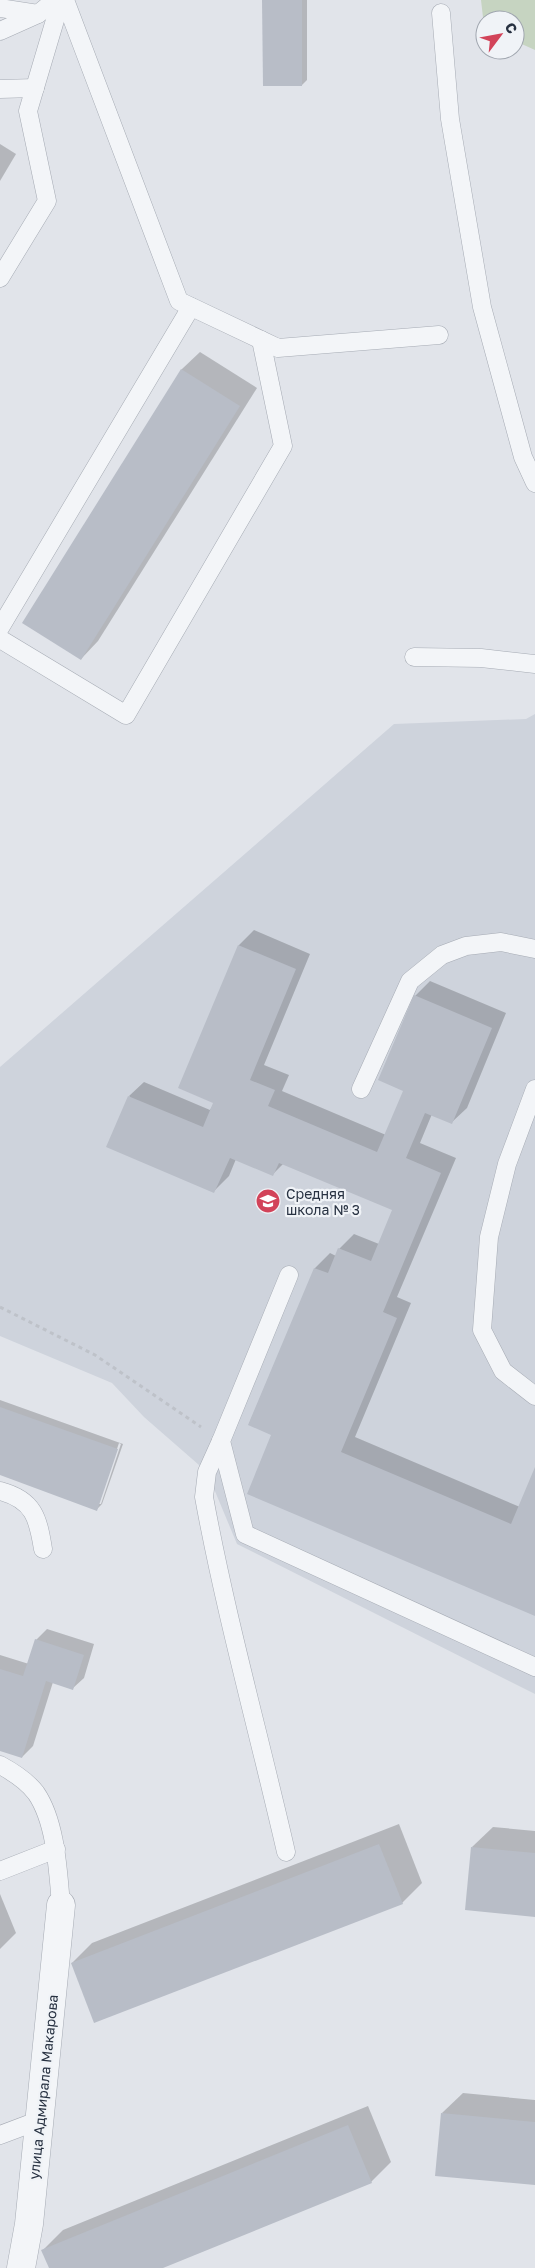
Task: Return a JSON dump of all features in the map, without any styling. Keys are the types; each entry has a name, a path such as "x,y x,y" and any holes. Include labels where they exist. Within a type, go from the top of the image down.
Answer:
{"street":[{"name":"улица Адмирала Макарова","path":"21,2268 29,2224 62,1905"}],"lane":[{"path":"0,31 38,14 55,0"},
{"path":"0,278 47,201 28,111 61,0"},
{"path":"65,0 179,301 278,348 438,335"},
{"path":"0,8 38,14"},
{"path":"441,13 450,118 482,307 523,456 535,483"},
{"path":"0,89 35,88"},
{"path":"0,628 191,307"},
{"path":"0,639 126,715 283,446 261,340"},
{"path":"414,657 481,658 535,664"},
{"path":"361,1089 410,981 442,955 466,946 501,942 535,949"},
{"path":"535,1088 506,1164 489,1237 482,1330 503,1371 535,1396"},
{"path":"286,1852 253,1709 237,1656 204,1497 207,1472 289,1275"},
{"path":"221,1441 245,1534 535,1667"},
{"path":"0,1491 26,1502 39,1523 44,1550"},
{"path":"0,1765 18,1775 36,1794 49,1823 56,1849 62,1905"},
{"path":"0,1871 56,1849"},
{"path":"0,2135 40,2120"}],"path":[{"path":"0,1307 95,1355 221,1441"}],"shaded area":[{"name":"Средняя школа № 3","path":"535,714 535,1694 237,1544 207,1472 144,1417 112,1383 0,1336 0,1067 394,724 526,719"}],"green space":[{"path":"481,0 535,0 535,50 525,46 525,10 482,10"}],"building":[{"path":"262,0 302,0 302,86 263,86"},
{"path":"181,369 240,406 81,660 22,623"},
{"path":"238,945 296,969 250,1080 275,1090 268,1106 377,1152 403,1091 378,1080 414,995 492,1028 452,1124 425,1113 406,1158 441,1173 383,1312 397,1318 341,1452 511,1524 535,1467 535,1616 247,1494 271,1435 248,1425 314,1268 328,1273 338,1248 371,1261 392,1210 279,1163 273,1176 230,1158 214,1193 106,1147 128,1096 203,1127 213,1103 178,1088"},
{"path":"0,1407 118,1449 97,1511 0,1475"},
{"path":"35,1639 84,1655 73,1690 46,1681 22,1758 0,1751 0,1669 23,1676"},
{"path":"379,1844 403,1904 94,2023 71,1963"},
{"path":"471,1847 535,1853 535,1917 465,1910"},
{"path":"441,2113 535,2122 535,2185 435,2176"},
{"path":"348,2125 372,2183 163,2268 49,2268 41,2250"}],"place":[{"name":"Средняя школа № 3","path":"268,1201"}]}
